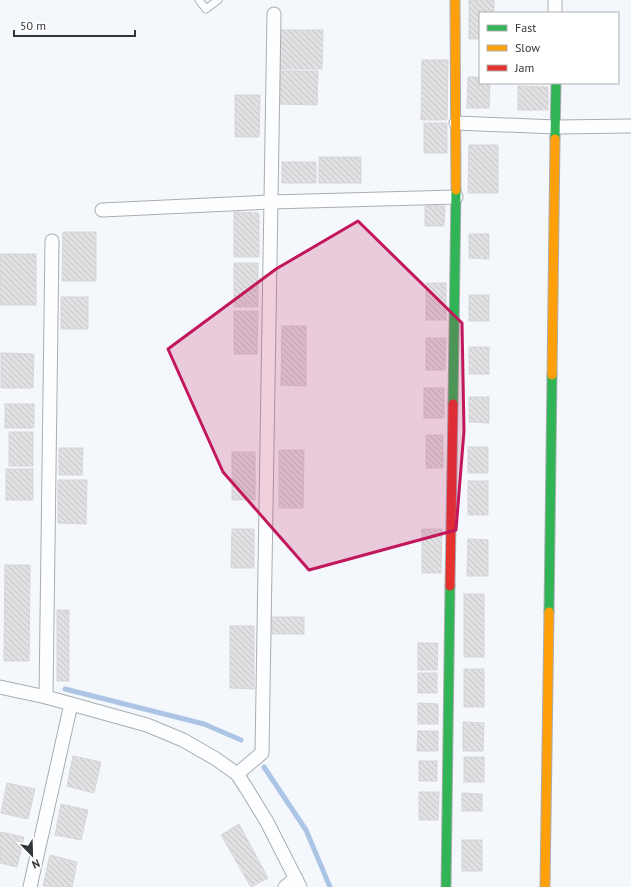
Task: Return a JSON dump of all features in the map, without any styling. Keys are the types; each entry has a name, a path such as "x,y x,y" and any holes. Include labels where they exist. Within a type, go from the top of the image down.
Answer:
{"street":[{"path":"446,887 456,197 455,0"},
{"path":"555,0 555,12"},
{"path":"237,774 262,753 274,14"},
{"path":"545,887 556,84"},
{"path":"456,123 556,127 631,126"},
{"path":"102,210 271,202 456,197"},
{"path":"46,697 52,241"},
{"path":"0,687 46,697 147,725 172,734 211,755 237,774 267,822 298,883 285,887"},
{"path":"30,887 71,704"}],"lane":[{"path":"199,0 206,9 218,0"}],"highlighted area":[{"path":"358,221 462,323 464,431 456,530 309,570 223,472 168,349 276,269"}],"building":[{"path":"469,0 494,0 494,12 479,12 479,39 469,39"},
{"path":"280,30 323,30 322,69 280,69"},
{"path":"422,60 448,60 447,120 421,120"},
{"path":"280,71 318,71 317,105 280,104"},
{"path":"468,77 479,77 479,84 490,84 489,108 467,108"},
{"path":"518,86 548,87 548,110 518,110"},
{"path":"235,95 260,95 259,137 235,137"},
{"path":"424,123 447,123 447,153 424,153"},
{"path":"469,145 498,145 498,193 468,193"},
{"path":"319,157 361,157 361,183 319,183"},
{"path":"282,162 316,162 316,183 282,183"},
{"path":"425,206 445,206 444,226 425,226"},
{"path":"234,212 259,213 259,257 234,257"},
{"path":"63,232 96,232 96,281 62,281"},
{"path":"469,234 489,234 489,259 469,258"},
{"path":"0,254 36,254 36,305 0,305"},
{"path":"234,263 258,263 258,307 234,307"},
{"path":"426,283 446,283 446,320 426,320"},
{"path":"469,295 489,295 489,321 469,321"},
{"path":"61,297 88,297 88,329 61,329"},
{"path":"234,311 258,311 257,354 234,354"},
{"path":"282,326 306,326 306,386 281,385"},
{"path":"426,338 446,338 445,370 426,370"},
{"path":"469,347 489,347 489,374 469,374"},
{"path":"1,353 34,354 33,388 1,388"},
{"path":"424,388 444,388 444,418 424,418"},
{"path":"469,397 489,397 489,423 469,422"},
{"path":"5,404 34,404 34,428 5,428"},
{"path":"9,432 33,432 33,466 9,466"},
{"path":"426,435 443,435 443,468 426,468"},
{"path":"468,447 488,447 488,473 468,473"},
{"path":"59,448 83,448 82,475 59,475"},
{"path":"279,450 304,450 303,508 279,508"},
{"path":"232,452 255,452 255,500 232,500"},
{"path":"6,469 33,469 33,500 6,500"},
{"path":"58,480 87,480 86,524 58,523"},
{"path":"468,481 488,481 488,515 468,515"},
{"path":"232,529 254,529 254,568 231,568"},
{"path":"422,529 442,529 441,573 422,573"},
{"path":"468,539 488,540 488,576 467,576"},
{"path":"5,565 30,565 29,661 4,661"},
{"path":"464,594 484,594 484,657 464,657"},
{"path":"57,610 69,610 69,681 57,681"},
{"path":"272,617 304,617 304,634 272,634"},
{"path":"230,626 254,626 254,689 230,688"},
{"path":"418,643 438,643 437,670 418,670"},
{"path":"464,669 484,669 484,707 464,707"},
{"path":"418,673 437,673 437,693 418,693"},
{"path":"418,703 438,704 438,724 418,724"},
{"path":"463,722 484,723 483,751 463,751"},
{"path":"418,731 438,731 438,751 417,751"},
{"path":"73,756 101,762 94,793 67,786"},
{"path":"464,757 484,757 484,782 464,782"},
{"path":"419,761 437,761 437,781 419,781"},
{"path":"7,783 35,789 28,819 1,813"},
{"path":"419,792 439,792 438,820 419,820"},
{"path":"462,793 482,794 482,811 462,811"},
{"path":"61,804 88,810 81,840 55,835"},
{"path":"239,824 268,878 251,887 221,835"},
{"path":"0,832 24,837 17,867 0,863"},
{"path":"462,840 482,840 482,871 462,871"},
{"path":"50,855 77,862 72,887 43,886"}],"waterway":[{"path":"65,689 204,724 241,740"},
{"path":"264,767 306,830 330,887"}],"traffic: fast":[{"path":"555,139 556,84"},
{"path":"453,404 456,190"},
{"path":"549,612 552,375"},
{"path":"446,887 450,586"}],"traffic: slow":[{"path":"455,0 456,190"},
{"path":"552,375 555,139"},
{"path":"545,887 549,612"}],"traffic: jam":[{"path":"450,586 453,404"}]}
